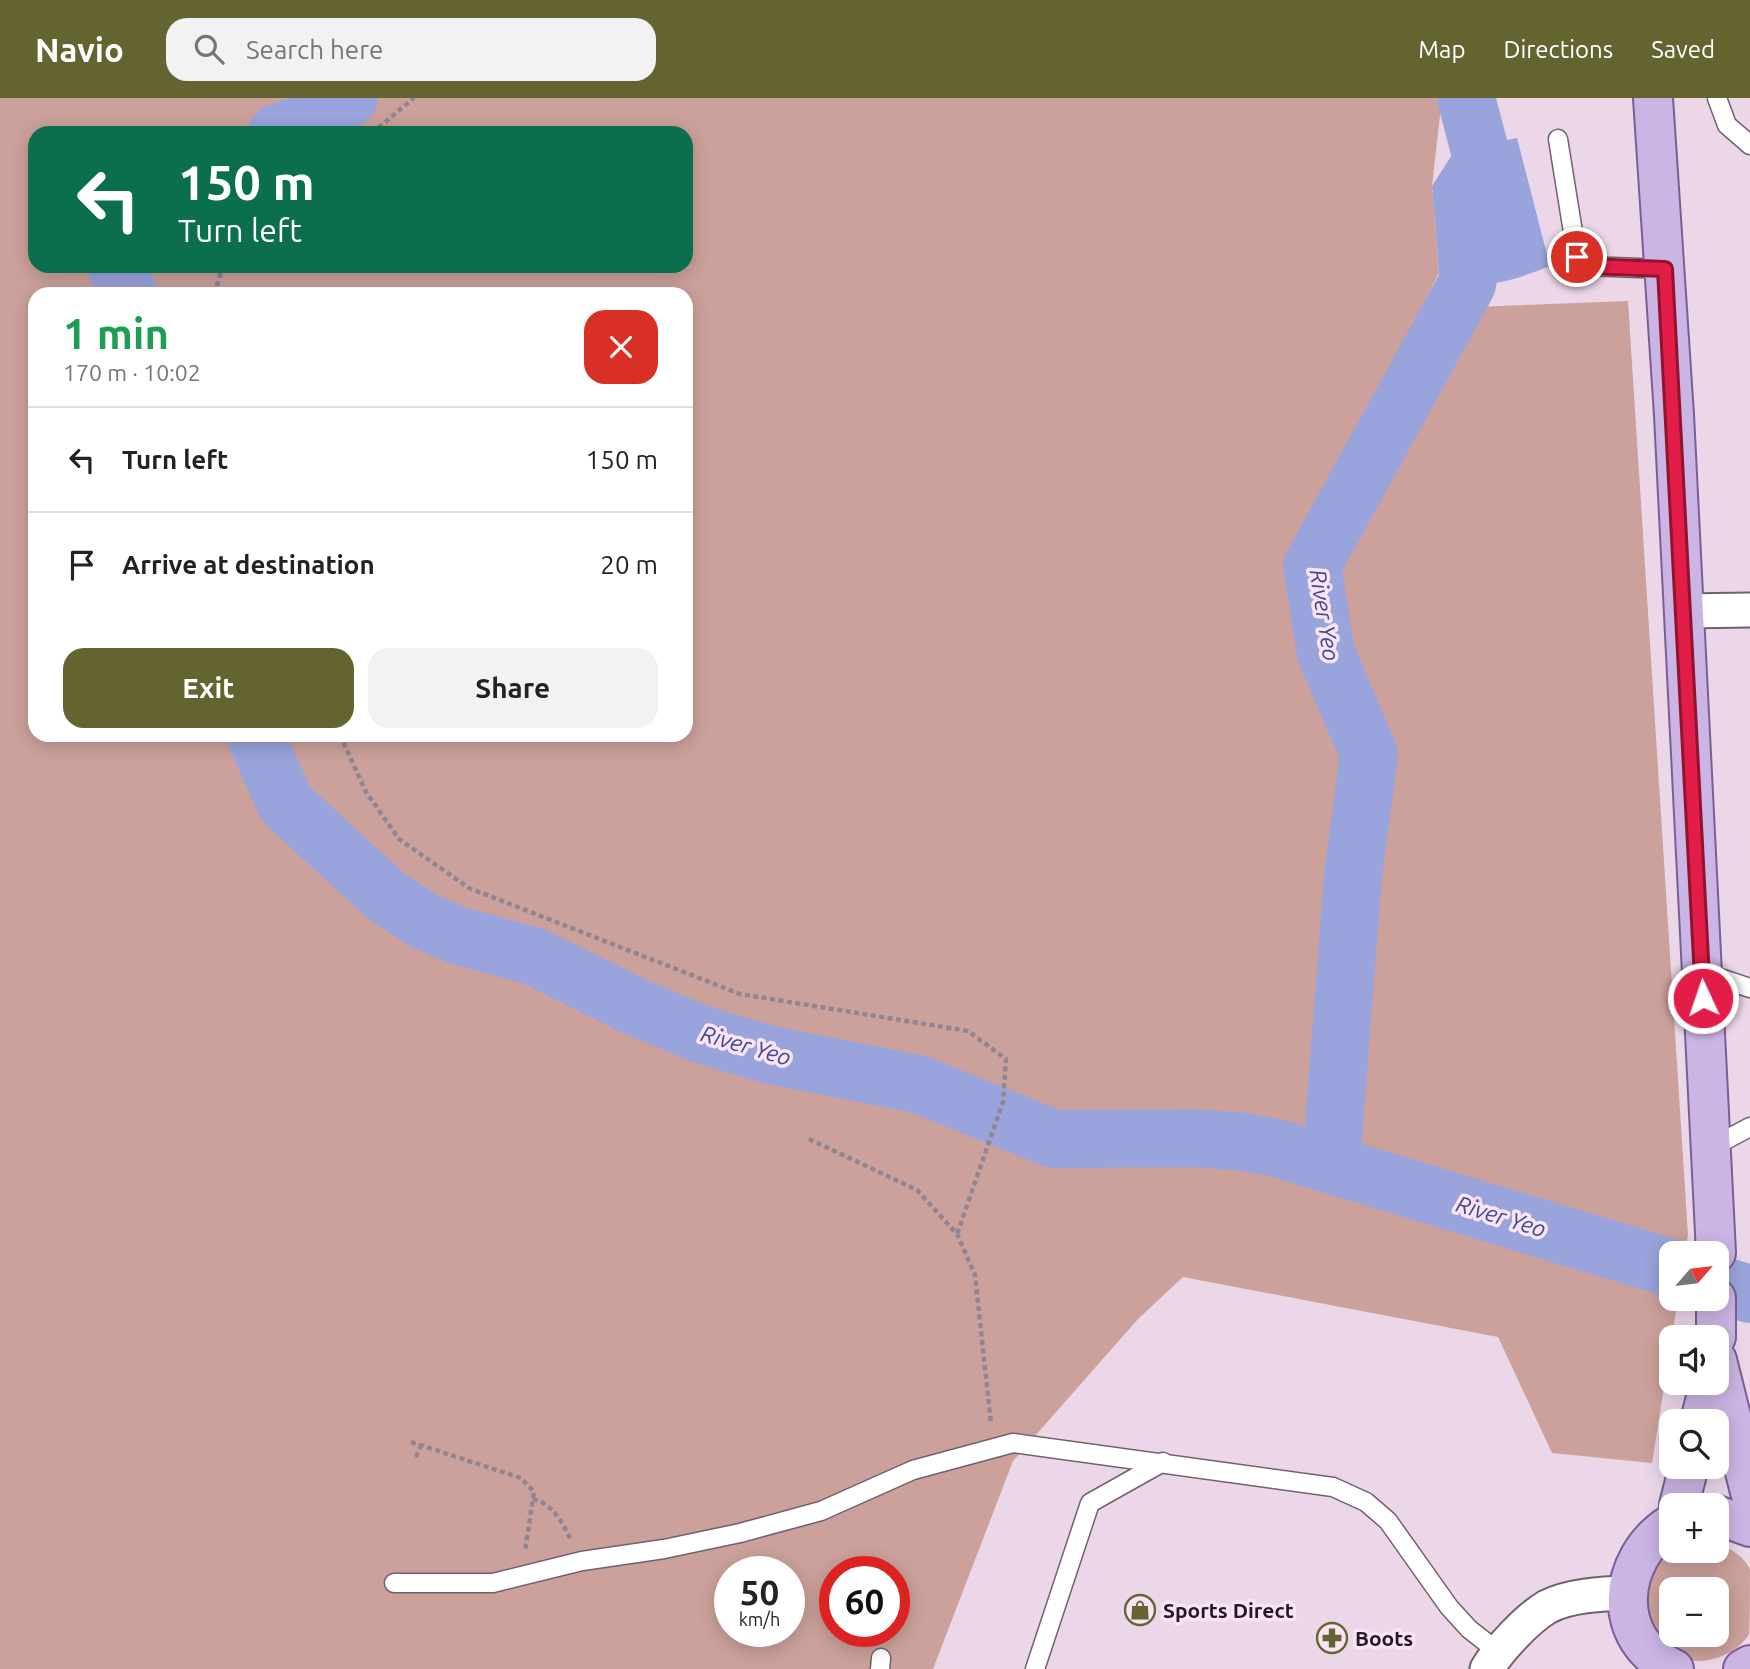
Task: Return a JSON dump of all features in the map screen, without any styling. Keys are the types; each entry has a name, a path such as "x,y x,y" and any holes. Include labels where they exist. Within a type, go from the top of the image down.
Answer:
{"main road":[{"path":"1653,98 1665,269 1716,1241"},
{"path":"1726,1395 1750,1492"},
{"path":"1729,1519 1750,1527"},
{"path":"1656,1663 1636,1633 1629,1613 1627,1592 1631,1571 1641,1551 1659,1532"},
{"path":"1743,1669 1750,1665"}],"street":[{"path":"1683,611 1750,610"},
{"path":"1492,1660 1548,1607 1590,1595 1627,1592"}],"lane":[{"path":"1717,98 1727,125 1750,145"},
{"path":"1558,139 1577,257 1586,266 1665,269"},
{"path":"1702,972 1750,988"},
{"path":"1712,1147 1750,1127"},
{"path":"394,1583 493,1583 582,1561 664,1549 740,1533 821,1511 913,1470 1013,1443 1333,1487 1366,1502 1388,1521 1449,1607 1492,1660"},
{"path":"1035,1669 1090,1503 1163,1462"}],"path":[{"path":"380,126 414,98"},
{"path":"343,742 366,792 398,839 469,888 740,993 968,1031 1006,1059 1003,1102 982,1153 957,1234"},
{"path":"809,1139 917,1190 957,1234 975,1275 994,1448"},
{"path":"411,1442 521,1478 534,1492 521,1576"},
{"path":"416,1457 421,1445"},
{"path":"533,1499 545,1503 563,1524 582,1561"}],"shaded area":[{"path":"0,98 1442,98 1432,186 1439,273 1421,309 1628,301 1688,1235 1687,1241 1659,1241 1659,1311 1676,1311 1674,1325 1659,1325 1659,1395 1663,1395 1652,1463 1552,1453 1498,1337 1183,1277 1138,1319 1013,1461 933,1669 0,1669"},
{"path":"1729,1549 1741,1557 1750,1570 1749,1634 1744,1641 1728,1653 1700,1661 1682,1658 1666,1647 1729,1647 1729,1577 1659,1577 1659,1642 1651,1636 1644,1587 1651,1568 1659,1559 1659,1563 1729,1563"}],"water":[{"path":"1517,138 1550,266 1507,281 1482,284 1439,273 1432,186 1455,150"}],"waterway":[{"name":"River Yeo","path":"297,126 315,120 349,98"},
{"name":"River Yeo","path":"1331,1165 1353,876 1369,754 1326,653 1312,566 1467,284 1484,166 1466,98"},
{"name":"River Yeo","path":"119,273 126,287"},
{"name":"River Yeo","path":"258,742 286,804 386,896 424,921 459,936 533,956 638,1008 703,1035 770,1055 918,1084 1054,1139 1194,1138 1276,1148 1659,1264"},
{"name":"River Yeo","path":"1729,1288 1750,1294"}],"place":[{"name":"Sports Direct","path":"1140,1610"},
{"name":"Boots","path":"1332,1638"}],"route":[{"path":"1577,257 1586,266 1665,269 1703,998"}]}
